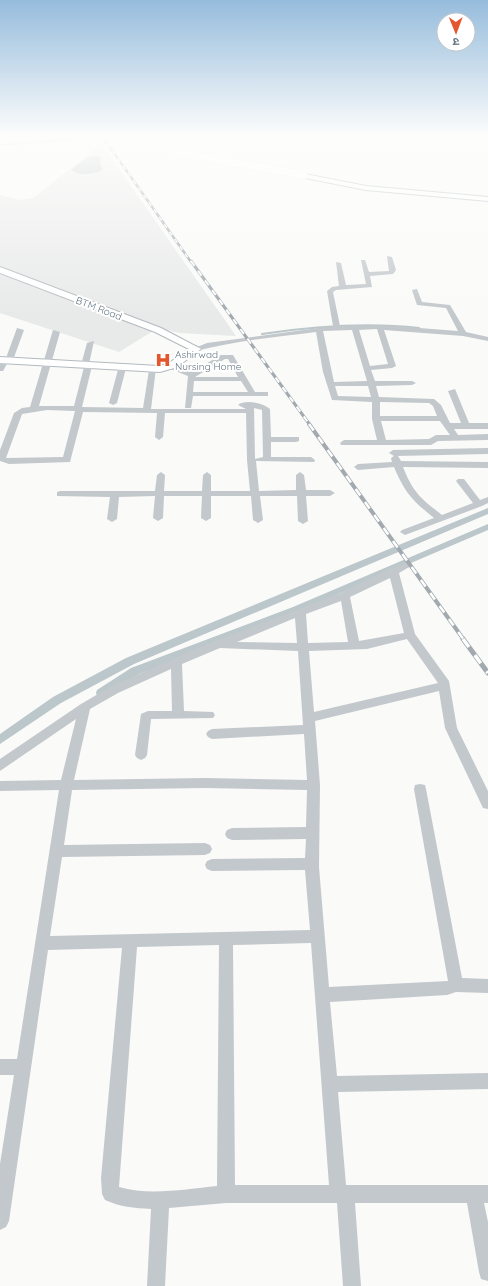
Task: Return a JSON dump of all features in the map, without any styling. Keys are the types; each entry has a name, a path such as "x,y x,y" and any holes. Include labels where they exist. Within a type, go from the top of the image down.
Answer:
{"main road":[{"path":"457,196 488,199"},
{"name":"BTM Road","path":"0,270 158,330 196,349"},
{"path":"3,362 86,365 153,370 171,366 196,349"}],"street":[{"path":"367,274 393,271 389,257"},
{"path":"337,326 330,291 334,288 343,287 369,287 370,285 363,261"},
{"path":"338,263 343,287"},
{"path":"415,290 419,304 448,306 463,334"},
{"path":"196,349 207,345 337,326 355,328 380,327 463,334 488,339"},
{"path":"368,368 392,366 380,327"},
{"path":"355,328 368,368 376,400 376,419 386,442 393,453 406,485 416,499 440,518"},
{"path":"319,329 330,384 334,396 337,399 431,401 449,397 466,426"},
{"path":"3,362 20,330"},
{"path":"34,409 56,332"},
{"path":"91,343 79,409 66,460 3,460 2,456 18,414 25,410 34,409 79,409 147,408 188,406 250,408"},
{"path":"191,377 228,356 245,379 253,394"},
{"path":"171,366 191,377 245,379"},
{"path":"113,403 122,368"},
{"path":"147,408 153,370"},
{"path":"188,406 191,377"},
{"path":"330,384 412,383"},
{"path":"189,394 265,394"},
{"path":"431,401 437,405 442,418 456,438"},
{"path":"147,408 161,411 250,408 262,406 266,409 268,440 267,460"},
{"path":"250,408 251,460 258,520"},
{"path":"159,437 161,411"},
{"path":"376,419 442,418"},
{"path":"449,426 488,426"},
{"path":"344,443 431,442 436,438 488,438"},
{"path":"268,440 296,439"},
{"path":"393,453 488,452"},
{"path":"251,460 311,460"},
{"path":"358,467 398,464 488,465"},
{"path":"158,518 161,475"},
{"path":"206,518 207,475"},
{"path":"300,475 304,521"},
{"path":"405,532 483,502 461,481"},
{"path":"60,494 330,493"},
{"path":"112,519 115,494"},
{"path":"0,766 85,707 114,690 217,644 345,595 406,566"},
{"path":"393,572 410,635 443,681 451,728 488,804"},
{"path":"345,595 354,646"},
{"path":"300,612 314,784 312,864 317,936 329,1084 352,1286"},
{"path":"217,644 303,647 367,646 410,635"},
{"path":"176,662 178,715"},
{"path":"212,734 309,723 444,686"},
{"path":"0,1221 66,785 85,707"},
{"path":"141,755 145,717 154,714 209,715"},
{"path":"1,788 66,785 314,784"},
{"path":"420,789 456,985"},
{"path":"232,834 300,832 312,834"},
{"path":"56,851 205,849"},
{"path":"212,866 312,864"},
{"path":"42,943 317,936"},
{"path":"226,938 226,1194"},
{"path":"130,941 110,1178 111,1194 129,1199 160,1200 226,1194 481,1194 488,1272"},
{"path":"322,995 447,988 456,985 488,986"},
{"path":"0,1067 23,1067"},
{"path":"329,1084 488,1081"},
{"path":"156,1286 160,1200"}],"shaded area":[{"path":"0,196 20,200 33,198 36,196 138,196 236,336 180,333 161,329 0,268"},
{"path":"0,272 153,331 119,352 0,313"}],"waterway":[{"path":"262,334 301,329 360,325 419,328"},
{"path":"0,740 57,700 130,661 488,511"},
{"path":"101,693 135,671 296,609 488,527"}],"railway":[{"path":"144,196 191,262"},
{"path":"191,261 310,425"},
{"path":"309,424 464,640"},
{"path":"463,639 488,673"}],"place":[{"name":"Ashirwad Nursing Home","path":"163,360"}]}
